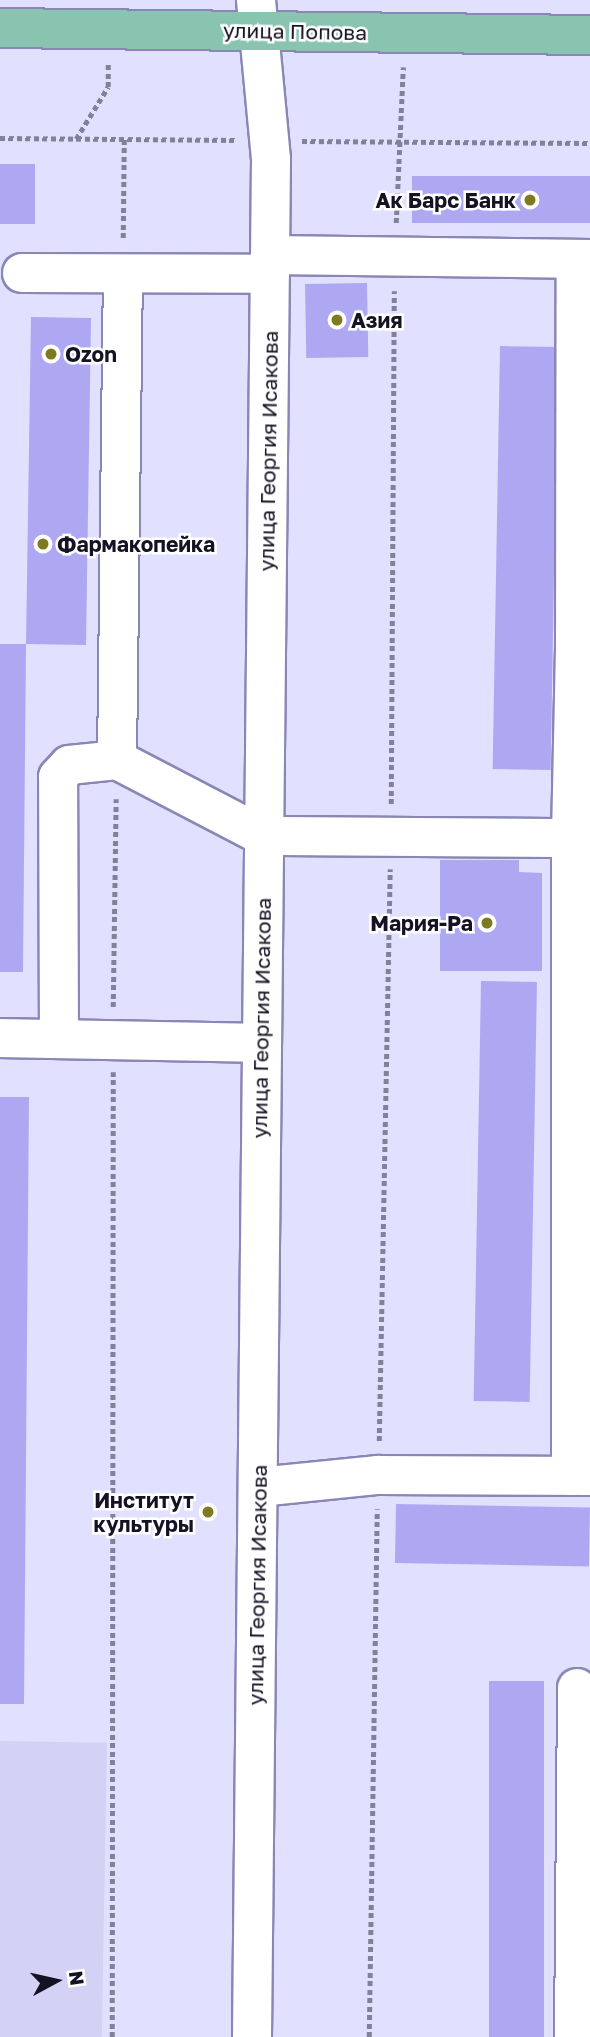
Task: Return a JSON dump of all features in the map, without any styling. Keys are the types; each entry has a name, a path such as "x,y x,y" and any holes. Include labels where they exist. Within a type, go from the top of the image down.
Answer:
{"main road":[{"name":"улица Попова","path":"0,28 108,29 259,15 405,32 590,34"}],"street":[{"name":"улица Георгия Исакова","path":"251,2037 259,1487 260,1043 271,141 259,15"},
{"path":"22,273 123,274 394,257 583,259 582,647 571,838 581,1074 580,1476 378,1475 259,1487"},
{"path":"117,760 123,274"},
{"path":"59,1039 58,777 69,765 117,760 263,836 571,838"},
{"path":"0,1038 260,1043"},
{"path":"574,2037 582,1977 577,1688"}],"path":[{"path":"76,139 108,86 108,29"},
{"path":"369,2037 391,836 394,257 405,32"},
{"path":"123,274 124,139"},
{"path":"112,2037 113,1040 117,760"}],"shaded area":[{"path":"0,1741 107,1743 102,2037 0,2037"}],"building":[{"path":"0,164 35,164 35,224 0,224"},
{"path":"412,176 590,176 590,223 412,223"},
{"name":"Азия","path":"367,283 368,357 306,358 305,284"},
{"path":"31,317 91,318 86,645 26,644"},
{"path":"500,346 558,347 551,770 493,769"},
{"path":"0,644 26,644 23,972 0,972"},
{"path":"440,860 519,860 519,872 542,873 542,971 440,971"},
{"path":"481,981 537,982 530,1402 474,1401"},
{"path":"0,1097 29,1097 24,1704 0,1704"},
{"path":"396,1504 590,1507 589,1566 395,1563"},
{"path":"489,1681 544,1681 544,2037 489,2037"}],"place":[{"name":"Ак Барс Банк","path":"530,200"},
{"name":"Азия","path":"337,320"},
{"name":"Ozon","path":"51,354"},
{"name":"Фармакопейка","path":"43,544"},
{"name":"Мария-Ра","path":"487,923"},
{"name":"Институт культуры","path":"208,1512"}]}
